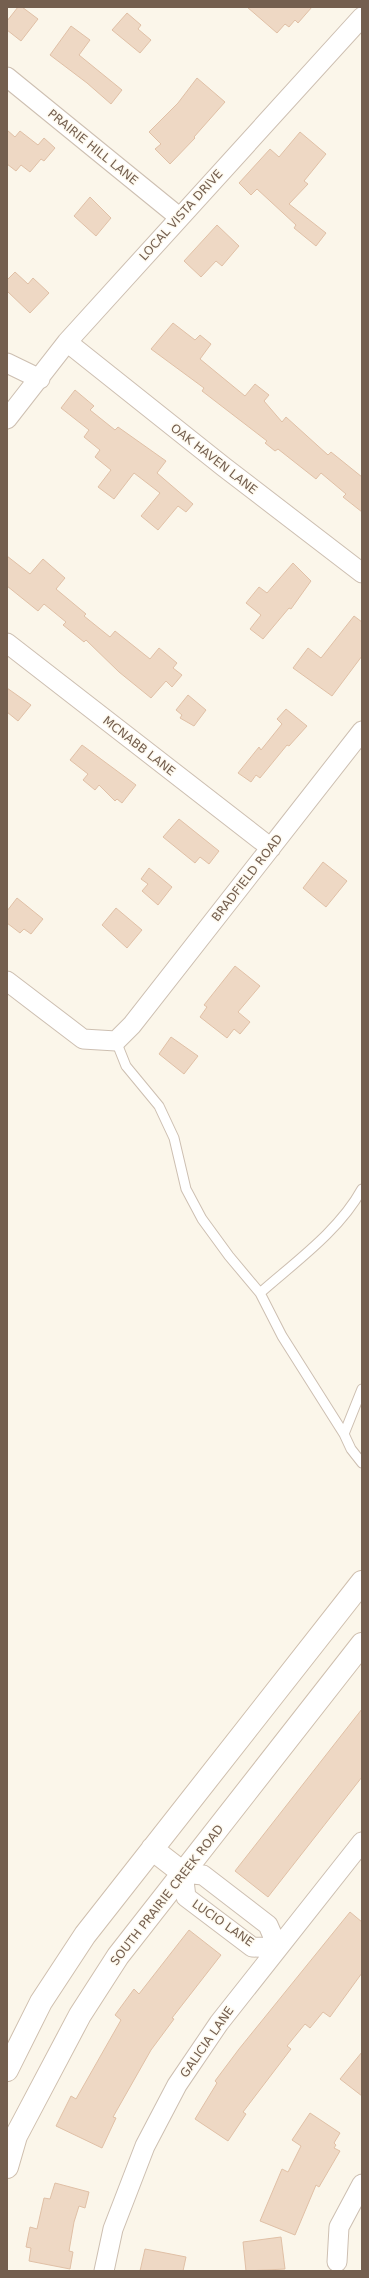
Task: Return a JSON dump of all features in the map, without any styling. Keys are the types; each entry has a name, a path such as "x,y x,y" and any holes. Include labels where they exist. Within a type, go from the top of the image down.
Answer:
{"main road":[{"path":"7,2070 41,2002 85,1935 362,1582"},
{"name":"SOUTH PRAIRIE CREEK ROAD","path":"7,2167 16,2136 80,2015 118,1956 362,1644"},
{"path":"152,1849 183,1873"}],"street":[{"name":"LOCAL VISTA DRIVE","path":"7,419 40,379 67,342 178,217 362,17"},
{"name":"PRAIRIE HILL LANE","path":"7,77 178,217"},
{"name":"OAK HAVEN LANE","path":"67,342 224,467 362,573"},
{"path":"7,363 40,379"},
{"name":"MCNABB LANE","path":"7,643 271,848"},
{"name":"BRADFIELD ROAD","path":"116,1041 132,1025 362,731"},
{"path":"7,981 83,1039 116,1041"},
{"name":"GALICIA LANE","path":"104,2271 113,2229 145,2146 177,2085 219,2023 278,1948 359,1854"},
{"name":"LUCIO LANE","path":"183,1873 203,1875 268,1925 278,1948 252,1947 186,1897 183,1873"},
{"path":"337,2262 339,2227 362,2184"}],"lane":[{"path":"116,1041 126,1066 159,1106 174,1138 186,1189 202,1219 229,1256 260,1293 282,1336 344,1434 351,1449 362,1463"},
{"path":"260,1293 318,1243 338,1222 362,1189"},
{"path":"344,1434 362,1389"}],"building":[{"path":"18,7 22,7 38,19 21,41 7,30 7,21"},
{"path":"247,7 312,7 298,23 295,20 289,27 285,24 277,33"},
{"path":"127,13 141,25 138,29 151,40 140,53 112,30"},
{"path":"71,26 90,40 79,55 122,90 111,104 87,83 50,55"},
{"path":"197,78 225,102 194,137 195,138 170,164 155,149 161,144 149,132 178,103"},
{"path":"7,130 15,137 20,131 38,145 44,138 55,148 44,161 41,159 30,172 21,165 16,171 7,164"},
{"path":"300,132 326,154 304,181 308,184 289,204 326,233 316,246 294,228 296,225 257,189 251,195 239,183 270,149 279,157"},
{"path":"90,197 111,218 96,236 74,216"},
{"path":"217,225 239,246 222,266 216,261 201,277 184,261"},
{"path":"15,272 28,284 33,278 49,293 30,313 7,291 7,280"},
{"path":"173,323 195,340 200,335 211,344 200,359 245,396 255,384 269,395 264,401 282,422 286,417 328,455 331,452 362,477 362,512 343,497 346,494 321,473 316,479 278,449 275,451 265,443 267,441 202,391 204,388 151,349"},
{"path":"75,390 94,406 90,410 115,430 118,427 166,461 157,473 193,504 186,512 178,506 158,530 141,516 160,493 134,473 114,499 98,487 111,470 95,457 100,450 84,437 89,430 61,408"},
{"path":"7,556 30,574 43,559 65,578 56,589 86,614 84,616 110,637 115,631 150,659 159,648 177,663 173,668 182,675 172,687 166,681 151,698 119,672 86,640 84,642 63,625 66,622 44,604 38,611 7,586"},
{"path":"293,563 311,581 291,609 289,608 263,639 250,629 261,615 246,603 259,587 267,593"},
{"path":"354,616 362,622 362,656 332,696 293,668 308,648 321,658"},
{"path":"7,688 31,705 18,721 7,712"},
{"path":"188,695 206,710 194,726 180,718 182,715 176,710"},
{"path":"286,709 307,726 289,746 287,745 260,778 256,775 251,782 238,773 259,747 261,750 282,724 277,719"},
{"path":"82,745 136,785 122,803 117,799 115,801 99,785 95,790 83,780 88,774 70,760"},
{"path":"179,819 219,851 209,864 200,857 195,863 163,837"},
{"path":"323,862 347,881 326,907 303,888"},
{"path":"149,868 172,887 158,905 142,891 148,884 141,879"},
{"path":"17,898 43,919 31,934 24,929 20,933 7,923 7,911"},
{"path":"116,908 142,930 127,948 102,925"},
{"path":"235,966 260,986 238,1012 250,1022 240,1034 234,1029 227,1038 200,1017 207,1007 204,1005"},
{"path":"171,1037 198,1056 184,1074 159,1054"},
{"path":"362,1709 362,1777 268,1897 235,1871"},
{"path":"350,1912 362,1922 362,1973 330,2017 323,2012 310,2028 305,2024 287,2046 291,2049 243,2112 246,2114 228,2141 195,2119 217,2083 215,2081 239,2049"},
{"path":"189,1930 221,1955 172,2018 174,2019 151,2050 113,2117 116,2118 102,2148 56,2126 71,2096 76,2099 121,2020 115,2015 134,1989 139,1994"},
{"path":"362,2052 362,2096 340,2079"},
{"path":"310,2113 340,2133 334,2143 336,2145 334,2148 340,2151 319,2187 316,2185 295,2235 260,2221 282,2169 288,2172 301,2146 292,2140"},
{"path":"55,2183 89,2192 85,2208 79,2206 74,2222 69,2251 73,2252 70,2269 29,2261 31,2248 26,2247 30,2227 37,2229 44,2198 50,2199"},
{"path":"281,2237 285,2269 246,2271 243,2242"},
{"path":"145,2249 186,2257 183,2271 140,2271"}]}
